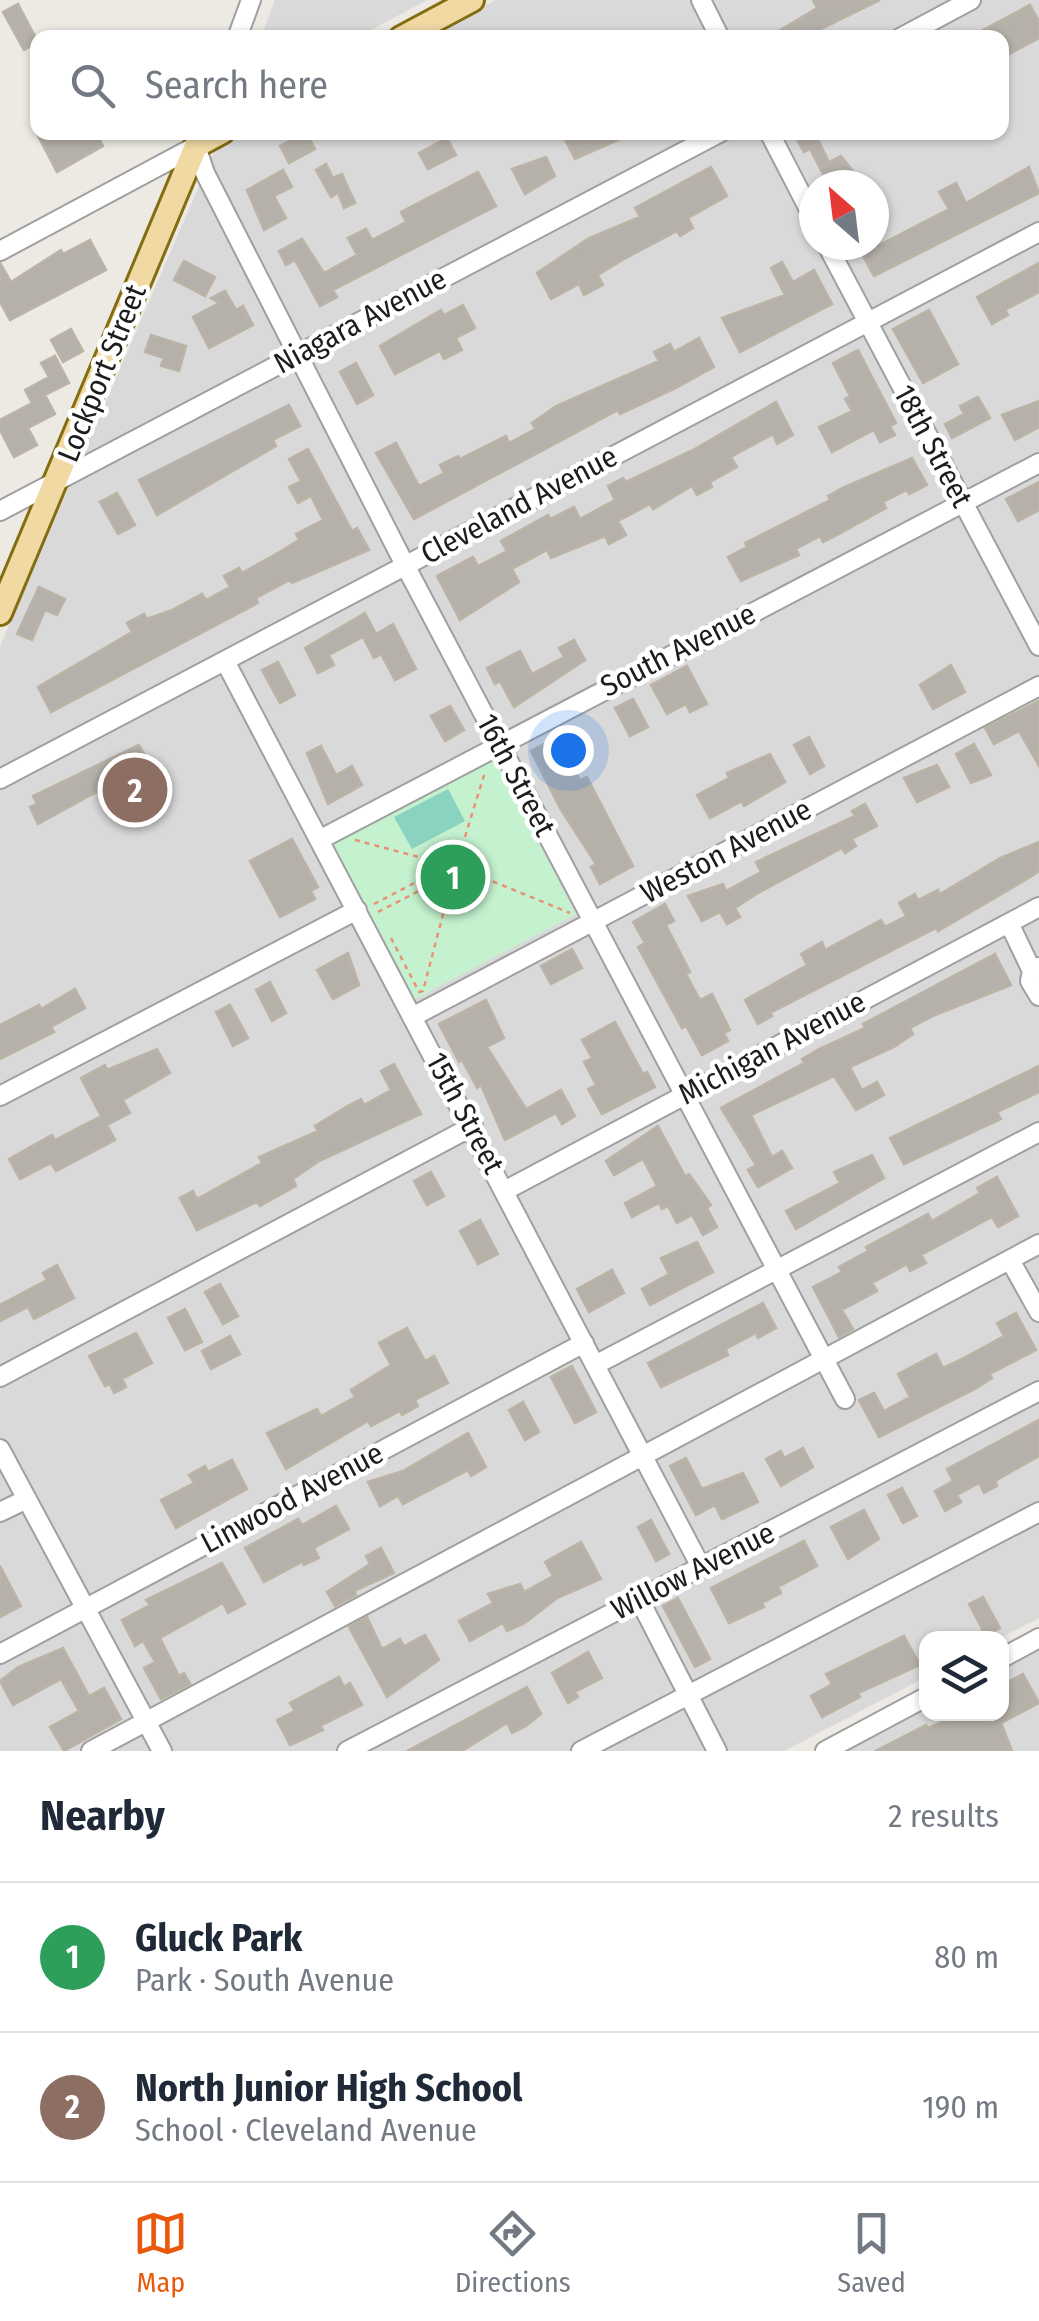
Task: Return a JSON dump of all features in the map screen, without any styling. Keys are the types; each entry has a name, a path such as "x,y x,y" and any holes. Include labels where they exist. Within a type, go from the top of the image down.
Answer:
{"main road":[{"path":"417,30 472,0"},
{"name":"Lockport Street","path":"0,612 198,140"}],"street":[{"path":"240,30 251,0"},
{"path":"915,30 971,0"},
{"path":"703,1 716,30"},
{"path":"0,251 196,140"},
{"name":"16th Street","path":"198,140 204,173 296,354 845,1399"},
{"name":"Niagara Avenue","path":"0,511 706,140"},
{"path":"774,140 799,190"},
{"name":"Cleveland Avenue","path":"0,779 1039,232"},
{"name":"18th Street","path":"835,260 1039,646"},
{"name":"South Avenue","path":"319,840 1039,463"},
{"name":"15th Street","path":"225,660 473,1126 701,1567"},
{"name":"Weston Avenue","path":"414,1016 1039,686"},
{"name":"Michigan Avenue","path":"506,1190 1039,907"},
{"path":"0,1096 357,910"},
{"path":"1009,922 1036,969 1030,980 1039,996"},
{"path":"0,1376 473,1126"},
{"path":"595,1365 1039,1132"},
{"path":"91,1751 1039,1244"},
{"path":"1010,1260 1039,1312"},
{"name":"Linwood Avenue","path":"0,1654 584,1343"},
{"name":"Willow Avenue","path":"347,1751 1039,1391"},
{"path":"0,1449 162,1751"},
{"path":"0,1512 27,1499"},
{"path":"581,1751 1039,1512"},
{"path":"639,1599 717,1751"},
{"path":"1009,1654 1039,1638"},
{"path":"825,1751 919,1702"}],"path":[{"path":"465,870 460,856 489,761"},
{"path":"352,839 445,866 452,876 423,991 420,992 386,928"},
{"path":"460,856 452,856 445,866 373,905 377,912 465,870 571,913"}],"shaded area":[{"path":"275,0 428,0 370,30 264,30"},
{"path":"496,0 1039,0 1039,1618 1009,1633 919,1631 919,1681 784,1751 0,1751 0,646 215,149 231,140 1009,140 1009,30 438,30"},
{"path":"1039,1647 1039,1751 840,1751 919,1710 919,1721 1009,1721 1009,1663"}],"green space":[{"path":"492,754 576,914 413,1000 329,840"},
{"path":"448,789 465,821 412,849 394,817"}],"building":[{"path":"813,0 880,0 819,30 780,30 817,8"},
{"path":"18,4 32,30 30,47 24,50 3,12"},
{"path":"1030,5 1039,21 1039,38 1009,54 1009,30 983,30"},
{"path":"40,140 100,140 103,146 57,172"},
{"path":"291,140 310,140 315,149 289,163 280,146"},
{"path":"448,140 456,155 428,169 419,153"},
{"path":"565,140 618,140 575,159"},
{"path":"797,140 818,140 829,162 841,156 852,170 821,170 810,149 804,152"},
{"path":"546,157 555,176 525,194 512,169"},
{"path":"326,164 333,178 342,174 355,203 344,208 338,193 331,197 316,170"},
{"path":"711,167 727,196 688,218 693,228 680,236 677,231 624,259 598,275 603,285 584,295 579,284 551,299 537,273 589,238 640,217 635,208"},
{"path":"1029,167 1039,193 874,276 865,260 889,260 889,240 949,209 939,192 956,183 966,203"},
{"path":"283,170 292,187 274,196 286,218 264,230 247,190"},
{"path":"478,172 496,206 333,290 337,297 320,306 295,260 286,265 279,251 302,239 324,273 357,255 348,238 366,229 372,240 406,222 401,212"},
{"path":"90,240 106,270 10,320 0,302 0,263 11,282 61,250 63,254"},
{"path":"184,261 215,277 205,296 174,280"},
{"path":"782,262 793,282 814,270 832,304 740,352 722,318 785,295 771,268"},
{"path":"1039,263 1039,292 1005,310 1008,315 992,324 977,297"},
{"path":"225,291 236,310 243,306 253,325 209,348 193,317 219,303 211,298"},
{"path":"463,305 475,328 456,338 462,350 444,359 440,351 395,374 380,346 441,310 444,315"},
{"path":"929,310 958,364 923,383 893,329"},
{"path":"71,329 83,351 63,362 51,340"},
{"path":"151,335 186,346 179,371 161,366 164,358 145,352"},
{"path":"699,338 714,367 620,414 618,410 414,519 376,453 396,443 419,486 444,473 440,465 506,436 509,443 535,429 532,423 556,406 659,361 654,352 670,344 674,352"},
{"path":"858,350 896,423 890,426 895,435 880,442 874,430 832,452 819,427 852,411 845,399 850,396 833,363"},
{"path":"55,356 69,383 45,395 55,414 28,428 37,445 14,457 0,430 0,420 32,403 25,390 49,377 41,363"},
{"path":"356,363 373,395 357,404 340,372"},
{"path":"978,397 990,418 952,438 945,424 964,414 960,406"},
{"path":"1039,401 1039,427 1015,440 1002,415"},
{"path":"776,402 793,435 777,444 773,434 731,457 737,467 710,482 712,487 697,495 692,486 653,509 650,504 618,521 626,535 609,544 605,536 551,558 547,550 512,569 519,582 460,620 437,576 473,557 478,566 507,551 501,541 548,515 550,519 574,507 580,519 615,500 608,486 623,478 626,482 693,450"},
{"path":"289,405 300,426 273,440 276,446 157,515 139,480"},
{"path":"308,449 352,531 357,528 369,550 292,583 290,580 256,598 258,603 51,712 38,687 132,632 127,623 144,614 147,619 172,610 202,594 206,600 230,587 224,576 239,568 242,573 276,554 299,540 296,534 323,520 311,496 298,503 289,487 301,481 289,459"},
{"path":"912,458 927,485 883,502 886,508 823,542 820,536 796,549 799,555 741,581 728,557 747,547 745,543 830,500 828,496 844,487"},
{"path":"1039,482 1039,510 1018,521 1006,499"},
{"path":"117,493 135,525 118,534 100,502"},
{"path":"39,587 65,599 57,615 45,610 32,640 17,634"},
{"path":"365,613 376,634 393,624 416,669 395,680 381,654 374,658 363,637 329,655 334,665 318,673 305,648"},
{"path":"574,640 585,660 514,707 500,681 495,684 487,668 520,651 532,674 564,657 559,648"},
{"path":"278,662 295,695 280,703 262,670"},
{"path":"951,665 965,692 933,709 920,685"},
{"path":"687,666 707,704 690,712 686,704 667,714 651,685"},
{"path":"633,699 648,727 630,736 615,708"},
{"path":"1039,701 1039,766 1019,731 994,744 985,728"},
{"path":"450,706 464,730 445,741 431,716"},
{"path":"557,737 580,780 587,777 633,866 600,884 591,867 596,864 561,810 531,751"},
{"path":"809,737 824,766 810,774 794,745"},
{"path":"974,744 991,775 971,783 956,754"},
{"path":"139,745 149,763 38,824 30,807 37,804 33,796"},
{"path":"321,746 336,775 352,766 362,785 328,804 307,753"},
{"path":"770,754 785,782 744,806 742,801 710,818 697,795 729,778 727,773"},
{"path":"937,765 949,787 917,802 904,778"},
{"path":"865,804 877,826 852,839 856,846 845,853 842,848 758,893 735,908 740,917 727,924 720,912 702,921 688,896 723,884 726,891 761,872 756,862 855,816 852,811"},
{"path":"292,839 318,887 311,891 315,899 280,917 250,861"},
{"path":"1039,842 1039,871 1032,876 938,931 936,928 770,1013 772,1016 758,1024 745,1000 807,965 801,954 822,942 825,950 881,920 885,927 906,916 899,903 915,894 918,900 938,890 940,894 1000,858"},
{"path":"665,904 674,921 666,925 690,972 686,974 700,1000 712,994 730,1030 724,1033 728,1041 702,1055 686,1026 682,1028 638,947 645,943 633,922"},
{"path":"572,949 582,968 551,984 541,966"},
{"path":"348,953 359,985 333,999 317,970"},
{"path":"995,954 1011,985 935,1015 910,1028 913,1034 894,1047 850,1067 862,1090 877,1082 884,1095 856,1110 834,1076 751,1115 772,1157 782,1151 792,1168 758,1187 748,1170 756,1165 721,1108 804,1063 802,1059 819,1049 865,1028 863,1024"},
{"path":"270,982 286,1013 272,1021 256,990"},
{"path":"75,989 85,1008 51,1027 54,1032 0,1059 0,1025 39,1005 41,1009"},
{"path":"486,1000 504,1038 487,1047 526,1109 561,1090 575,1116 562,1124 556,1113 505,1140 481,1085 477,1088 462,1060 459,1062 439,1024"},
{"path":"230,1005 248,1038 233,1046 216,1012"},
{"path":"615,1022 643,1074 647,1072 655,1087 602,1114 588,1089 596,1085 584,1062 592,1058 582,1040"},
{"path":"157,1049 170,1073 123,1100 130,1113 107,1125 115,1140 56,1171 51,1163 20,1179 9,1159 52,1135 55,1140 101,1116 81,1078 105,1065 107,1070"},
{"path":"394,1064 421,1114 319,1161 293,1179 296,1186 260,1206 257,1202 197,1230 180,1198 193,1191 197,1199 262,1163 259,1157 318,1131 315,1126 346,1107 361,1099 364,1105 391,1090 381,1071"},
{"path":"1039,1066 1039,1092 997,1112 1001,1119 904,1164 890,1138"},
{"path":"658,1126 685,1176 689,1174 711,1205 707,1208 717,1227 703,1235 692,1215 677,1223 668,1206 662,1209 659,1203 632,1217 625,1203 657,1186 643,1159 614,1175 606,1161"},
{"path":"872,1155 884,1178 796,1229 786,1211 840,1183 834,1172"},
{"path":"431,1172 444,1196 427,1205 414,1181"},
{"path":"997,1177 1018,1216 998,1227 992,1217 921,1255 926,1263 910,1271 907,1264 872,1283 877,1291 842,1310 853,1329 839,1337 813,1287 842,1272 839,1267 868,1251 866,1247 928,1214 932,1221 980,1193 977,1188"},
{"path":"480,1220 498,1254 478,1264 460,1231"},
{"path":"697,1242 713,1272 650,1305 642,1289 669,1274 661,1258"},
{"path":"57,1265 74,1298 34,1319 28,1307 0,1321 0,1305 47,1280 43,1273"},
{"path":"612,1270 624,1293 589,1312 577,1289"},
{"path":"220,1284 238,1316 223,1324 205,1292"},
{"path":"763,1303 776,1328 758,1338 756,1333 726,1349 728,1355 661,1387 648,1363"},
{"path":"185,1309 202,1342 185,1350 168,1318"},
{"path":"1016,1313 1036,1350 990,1374 992,1378 975,1389 879,1437 859,1400 874,1393 884,1411 910,1397 898,1374 936,1354 943,1368 960,1360 1004,1336 997,1323"},
{"path":"407,1328 425,1361 434,1356 448,1383 415,1400 418,1406 402,1415 400,1411 371,1426 368,1421 286,1469 267,1433 317,1409 321,1416 355,1397 351,1390 391,1365 379,1343"},
{"path":"136,1333 152,1363 122,1379 126,1387 114,1393 110,1384 105,1386 89,1356"},
{"path":"230,1336 240,1354 211,1369 202,1351"},
{"path":"572,1366 596,1412 575,1423 551,1377"},
{"path":"523,1402 539,1432 525,1440 509,1410"},
{"path":"1039,1420 1039,1456 995,1481 997,1486 984,1493 979,1483 957,1495 961,1502 945,1511 935,1491 953,1481 947,1469"},
{"path":"468,1433 486,1467 471,1476 468,1470 403,1504 398,1496 380,1506 368,1482 403,1471"},
{"path":"803,1448 813,1467 781,1486 766,1459 781,1451 784,1458"},
{"path":"686,1458 702,1489 743,1473 758,1502 722,1519 715,1505 696,1515 670,1466"},
{"path":"232,1460 247,1489 176,1528 161,1500 194,1483 189,1475 205,1466 208,1472"},
{"path":"902,1488 917,1516 903,1523 888,1495"},
{"path":"336,1506 349,1529 314,1548 319,1558 304,1565 302,1562 264,1582 245,1548 298,1519 302,1525"},
{"path":"864,1510 879,1539 848,1559 831,1527"},
{"path":"651,1520 669,1554 656,1561 638,1527"},
{"path":"804,1541 817,1566 778,1587 781,1593 762,1603 764,1607 729,1623 711,1588"},
{"path":"581,1542 601,1579 557,1598 525,1623 507,1631 503,1623 470,1641 459,1621 493,1603 488,1594 520,1584 524,1592 553,1576 545,1562"},
{"path":"381,1548 394,1573 354,1591 356,1595 335,1606 327,1592 370,1564 366,1556"},
{"path":"222,1563 245,1604 228,1613 223,1603 160,1638 179,1676 184,1673 190,1684 161,1699 144,1668 155,1662 143,1641 135,1646 122,1620 150,1605 146,1600"},
{"path":"0,1566 21,1606 0,1617"},
{"path":"983,1597 1000,1628 983,1631 969,1604"},
{"path":"678,1598 710,1659 695,1667 663,1606"},
{"path":"367,1617 382,1649 400,1639 404,1646 425,1635 439,1660 387,1697 349,1627"},
{"path":"904,1636 919,1663 858,1693 860,1697 822,1717 811,1696 832,1684 826,1674"},
{"path":"63,1648 89,1696 104,1688 121,1719 64,1751 50,1727 79,1711 61,1679 13,1705 0,1681 18,1667"},
{"path":"588,1652 602,1678 575,1692 578,1697 568,1703 552,1673"},
{"path":"1023,1674 1039,1703 1009,1719 1009,1681"},
{"path":"339,1677 344,1687 350,1683 362,1705 290,1745 277,1720 295,1711 290,1703"},
{"path":"527,1687 541,1714 526,1726 512,1733 507,1723 462,1751 407,1751"},
{"path":"944,1721 1005,1721 1001,1723 1012,1751 875,1751 926,1725 928,1728"}],"place":[{"name":"North Junior High School","path":"135,790"},
{"name":"Gluck Park","path":"453,877"}]}
